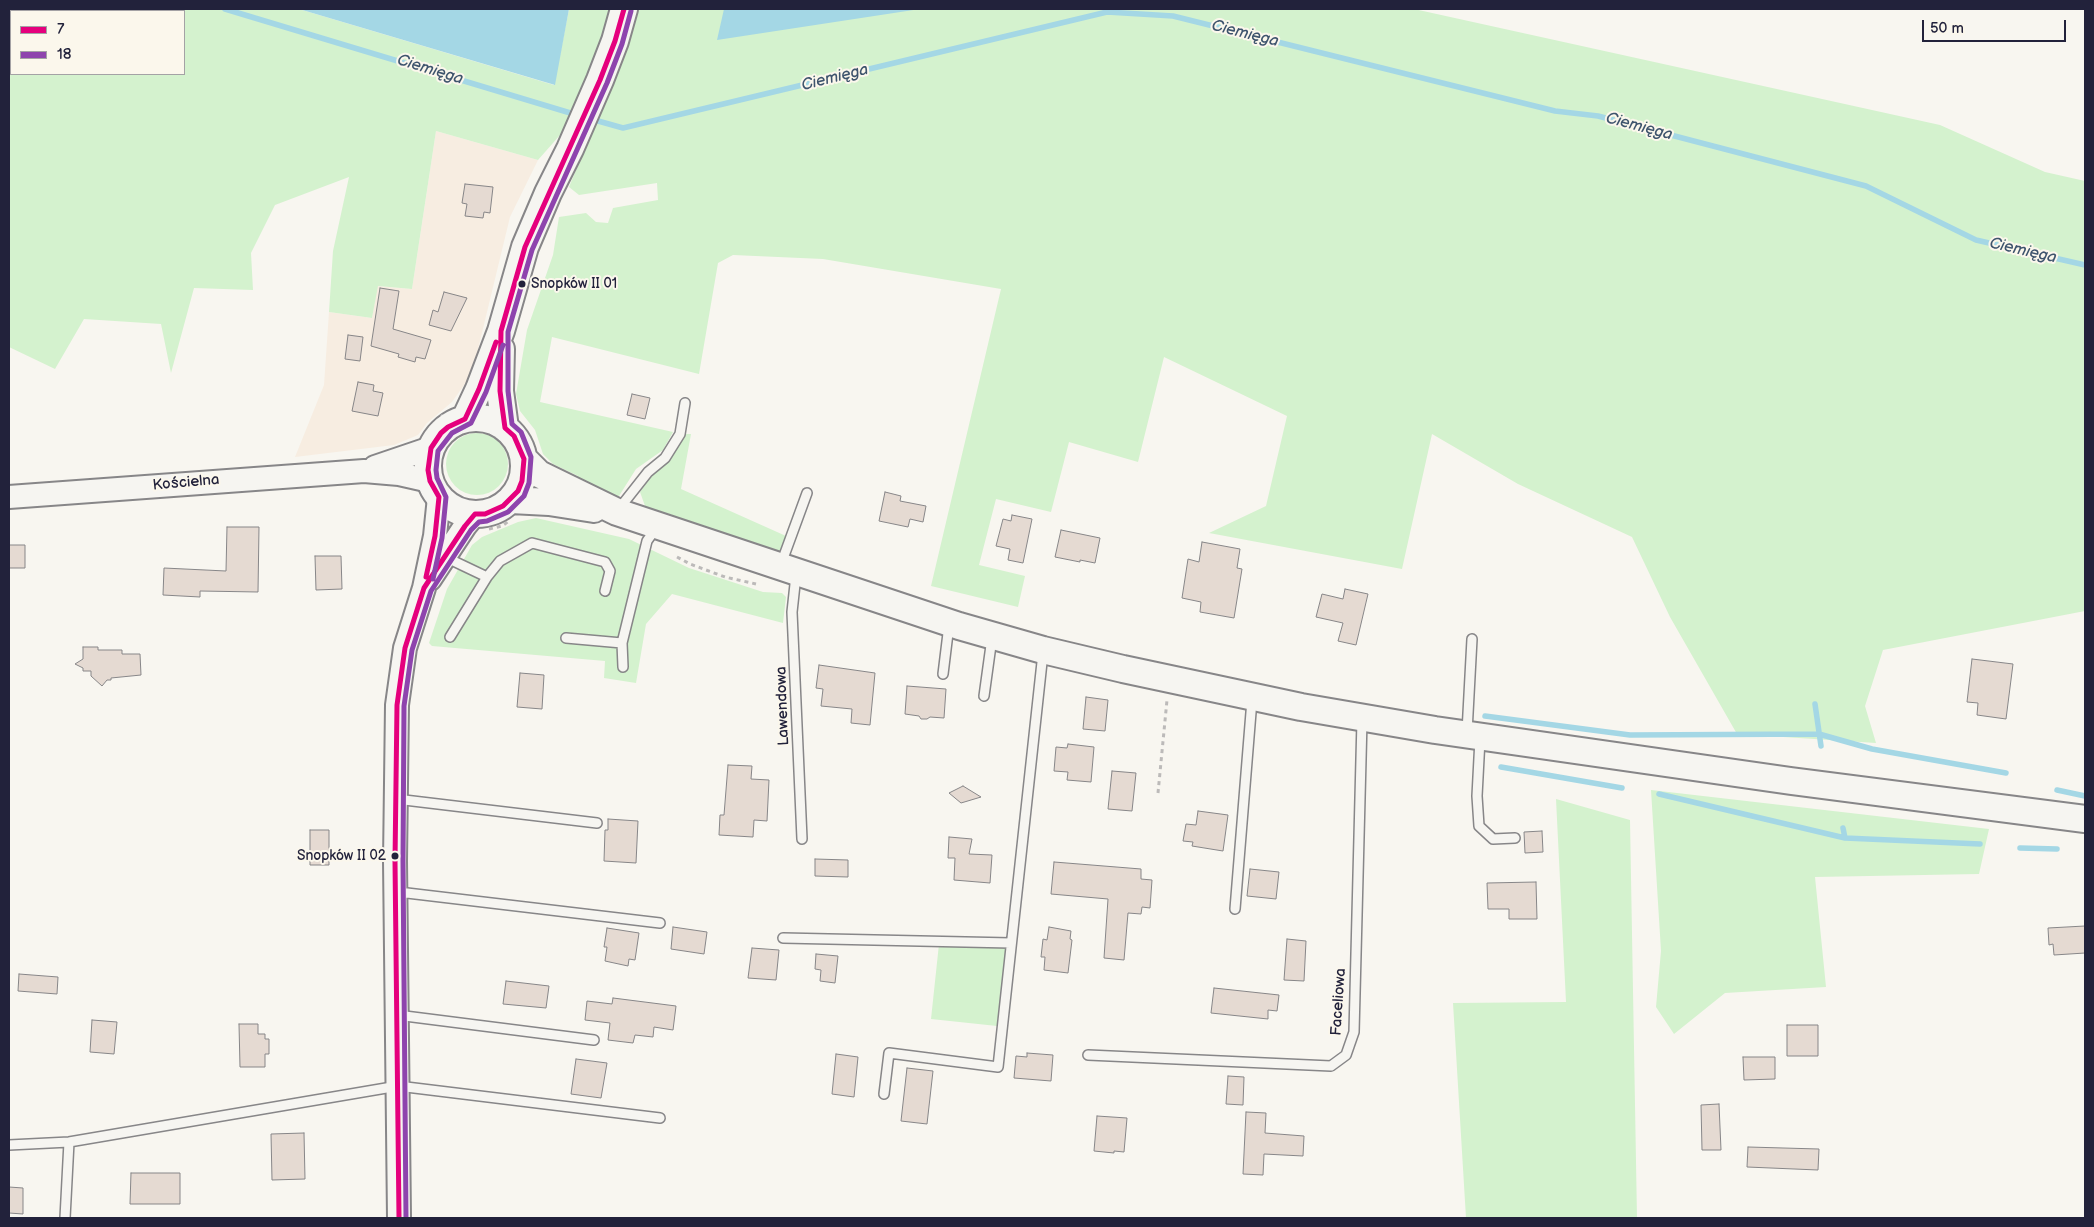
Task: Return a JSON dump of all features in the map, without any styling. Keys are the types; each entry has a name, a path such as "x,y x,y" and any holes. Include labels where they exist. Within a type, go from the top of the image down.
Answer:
{"main road":[{"path":"616,512 550,502 494,511 479,523 455,510 434,489 428,459 429,439 448,427 479,389 501,331 525,247 600,80 615,41 624,9"},
{"path":"501,331 500,391 505,428"},
{"path":"456,416 486,419 505,428 514,436 524,459 522,481 512,509"},
{"path":"524,459 539,474 616,512 992,635 1043,650 1168,679 1362,718 1473,736 1791,781 2085,819"}],"street":[{"name":"Kościelna","path":"364,470 429,439"},
{"name":"Kościelna","path":"9,497 364,470 399,474 434,489"},
{"path":"399,1218 395,895 397,705 405,648 424,588 435,536 434,489"},
{"path":"424,588 465,526 479,523"}],"lane":[{"path":"616,512 648,472 665,458 680,434 685,402"},
{"name":"Lawendowa","path":"802,839 792,612 788,569 807,493"},
{"path":"623,667 622,643 647,541 657,526"},
{"path":"450,637 486,577 500,561 532,543 605,562 610,571 605,591"},
{"path":"445,558 486,577"},
{"path":"943,674 950,622"},
{"path":"984,696 992,635"},
{"path":"566,638 622,643"},
{"path":"1472,639 1473,736 1479,826 1493,839 1515,838"},
{"path":"884,1094 889,1053 998,1068 1043,650"},
{"path":"1235,909 1253,713 1252,697"},
{"name":"Faceliowa","path":"1088,1055 1331,1066 1346,1055 1354,1032 1362,718"},
{"path":"396,799 597,823"},
{"path":"395,895 407,893 660,923"},
{"path":"784,938 1011,943"},
{"path":"397,1015 594,1040"},
{"path":"9,1145 69,1142 398,1086 660,1118"},
{"path":"65,1218 69,1142"}],"path":[{"path":"429,439 440,417 456,416"},
{"path":"479,523 502,526 512,509"},
{"path":"1158,793 1168,679"}],"shaded area":[{"path":"436,131 538,160 510,217 472,374 452,402 427,423 418,435 394,445 295,457 324,385 329,312 372,318 377,286 412,289"}],"green space":[{"path":"9,9 299,9 554,85 569,9 1414,9 1940,125 2045,172 2085,181 2085,611 1883,650 1865,706 1876,743 1737,734 1670,617 1632,537 1518,484 1432,434 1402,569 1209,533 1266,506 1287,416 1164,357 1138,462 1069,442 1051,512 996,499 979,565 1025,576 1018,607 931,586 1001,289 823,259 733,255 718,263 699,374 552,337 540,402 673,432 663,450 636,469 619,496 612,500 572,483 578,476 553,464 543,454 535,430 520,411 516,394 527,330 553,255 559,217 586,213 596,222 608,223 613,208 658,200 657,183 579,195 569,187 611,85 568,126 538,160 436,131 412,289 378,286 372,318 329,312 333,251 349,177 275,205 251,253 253,290 194,288 171,373 161,324 84,319 55,369 9,347"},
{"path":"477,433 489,435 499,442 506,452 508,464 506,476 499,486 489,493 477,495 465,493 455,486 448,476 446,464 448,452 455,442 465,435"},
{"path":"684,434 691,434 681,489 786,536 780,551 770,554 649,517 640,492 650,478 670,459"},
{"path":"536,518 629,539 689,568 763,592 782,593 786,597 783,623 672,594 646,624 636,683 604,678 605,661 432,646 429,643 447,589 472,545 482,537 518,522"},
{"path":"1651,790 1989,829 1979,874 1815,877 1826,987 1725,993 1674,1034 1656,1007 1661,951"},
{"path":"1556,799 1630,820 1637,1218 1466,1218 1453,1003 1566,1002"},
{"path":"939,944 1006,948 997,1026 931,1019"}],"water":[{"path":"299,9 569,9 555,85"},
{"path":"724,9 920,9 717,40"}],"building":[{"path":"465,184 493,187 490,213 484,212 483,218 465,216 467,204 462,203"},
{"path":"380,288 399,291 393,329 431,340 425,359 416,357 415,362 398,357 399,354 371,346"},
{"path":"444,292 467,298 451,331 429,325 433,310 438,312"},
{"path":"348,335 363,337 360,361 345,359"},
{"path":"358,382 374,385 373,391 383,393 378,416 352,411"},
{"path":"632,394 650,398 645,419 627,415"},
{"path":"885,492 901,496 900,501 926,506 923,522 910,519 908,527 879,521"},
{"path":"1012,515 1032,519 1023,563 1008,560 1010,549 996,546 1003,519 1011,521"},
{"path":"227,527 259,527 258,592 200,591 200,597 163,595 164,568 226,571"},
{"path":"1061,530 1100,538 1095,563 1055,557"},
{"path":"1202,542 1240,549 1237,568 1242,569 1234,618 1200,612 1201,602 1182,598 1188,559 1199,562"},
{"path":"9,545 25,545 25,568 9,568"},
{"path":"315,556 341,556 342,589 316,590"},
{"path":"1345,589 1368,594 1356,645 1338,641 1343,623 1316,617 1322,594 1343,599"},
{"path":"83,647 98,647 98,650 122,650 122,654 140,654 141,675 111,678 102,686 91,676 91,671 83,671 83,668 75,664 83,659"},
{"path":"1972,659 2013,664 2006,719 1977,715 1978,703 1967,702"},
{"path":"819,665 875,673 870,725 851,723 852,709 821,706 823,689 816,688"},
{"path":"520,673 544,675 542,709 517,707"},
{"path":"907,686 946,689 944,718 930,717 921,719 919,716 905,714"},
{"path":"1086,697 1108,700 1105,731 1083,729"},
{"path":"1068,744 1094,747 1091,782 1067,780 1068,772 1054,771 1056,747 1067,748"},
{"path":"728,765 752,766 751,779 769,780 767,821 754,820 753,837 719,835 720,815 724,815"},
{"path":"1112,771 1136,773 1132,811 1108,809"},
{"path":"963,786 981,797 961,803 949,793"},
{"path":"1198,811 1228,815 1223,851 1192,846 1193,842 1183,841 1186,824 1196,825"},
{"path":"608,819 638,821 636,863 604,861 605,830 608,830"},
{"path":"310,830 329,830 329,865 310,865"},
{"path":"1542,831 1543,852 1525,853 1524,832"},
{"path":"949,837 972,839 969,854 992,855 990,883 954,880 955,858 948,858"},
{"path":"815,859 848,860 848,877 815,876"},
{"path":"1054,862 1141,869 1141,879 1152,880 1150,908 1142,907 1141,914 1128,913 1124,960 1104,958 1108,899 1051,894"},
{"path":"1250,869 1279,872 1276,899 1247,896"},
{"path":"1536,882 1537,919 1509,919 1509,909 1488,909 1487,883"},
{"path":"2085,926 2085,953 2054,955 2053,944 2049,945 2048,928"},
{"path":"673,927 707,932 704,954 671,949"},
{"path":"1049,927 1071,931 1070,939 1072,940 1068,973 1044,970 1045,957 1041,957 1043,939 1047,940"},
{"path":"607,928 639,933 635,960 629,959 628,966 605,961 607,947 604,947"},
{"path":"1287,939 1306,941 1304,981 1284,980"},
{"path":"752,948 779,950 776,980 748,978"},
{"path":"816,954 838,956 835,983 820,981 821,970 815,969"},
{"path":"19,974 58,977 57,994 18,991"},
{"path":"506,981 549,986 546,1008 503,1004"},
{"path":"1214,988 1279,995 1277,1011 1268,1010 1268,1019 1211,1013"},
{"path":"613,998 676,1006 673,1030 654,1027 653,1037 635,1035 633,1043 608,1040 610,1023 585,1020 587,1001 612,1004"},
{"path":"92,1020 117,1022 114,1054 90,1052"},
{"path":"239,1024 258,1024 258,1034 265,1034 265,1039 269,1039 269,1054 265,1054 265,1067 240,1067"},
{"path":"1787,1025 1818,1025 1818,1056 1787,1056"},
{"path":"1027,1053 1053,1055 1051,1081 1014,1078 1016,1056 1027,1057"},
{"path":"836,1054 858,1057 854,1097 832,1094"},
{"path":"1743,1057 1775,1057 1775,1079 1744,1080"},
{"path":"576,1059 607,1063 601,1098 571,1094"},
{"path":"907,1068 933,1071 927,1124 901,1121"},
{"path":"1228,1076 1244,1077 1243,1105 1226,1104"},
{"path":"1719,1104 1721,1150 1702,1150 1701,1105"},
{"path":"1246,1112 1266,1113 1265,1133 1304,1136 1303,1156 1264,1154 1263,1175 1243,1174"},
{"path":"1097,1116 1127,1118 1124,1152 1094,1151"},
{"path":"304,1133 305,1179 272,1180 271,1134"},
{"path":"1748,1147 1819,1149 1818,1170 1747,1167"},
{"path":"131,1173 180,1173 180,1204 130,1204"},
{"path":"9,1187 23,1188 23,1214 9,1213"}],"waterway":[{"name":"Ciemięga","path":"225,9 577,115"},
{"name":"Ciemięga","path":"591,119 623,128 1107,12 1173,16 1555,111 1598,116 1866,186 1976,240 2085,265"},
{"path":"1815,704 1821,746"},
{"path":"1485,716 1630,735 1819,734 1872,749 2006,773"},
{"path":"1501,767 1622,788"},
{"path":"2057,790 2085,796"},
{"path":"1659,794 1845,838 1980,844"},
{"path":"1843,828 1845,838"},
{"path":"2020,848 2057,849"}],"transit line":[{"name":"7","path":"399,1218 395,861 397,705 405,648 424,588 465,526 475,514 485,514 503,506 518,491 522,481 524,459 514,436 505,428 500,391 501,331 525,247 600,80 615,41 624,9"},
{"name":"18","path":"406,1218 403,861 404,706 412,650 431,591 471,530 479,522 487,521 508,512 524,496 529,483 531,457 521,432 512,424 508,391 508,332 532,250 607,83 622,44 631,11"},
{"name":"7","path":"426,577 435,536 439,497 430,481 428,470 431,448 441,433 448,427 465,419 479,389 496,342"},
{"name":"18","path":"433,579 442,538 446,497 437,478 438,451 452,433 471,423 486,392 503,345"}],"place":[{"name":"Snopków II 01","path":"522,284"},
{"name":"Snopków II 02","path":"395,856"}]}
